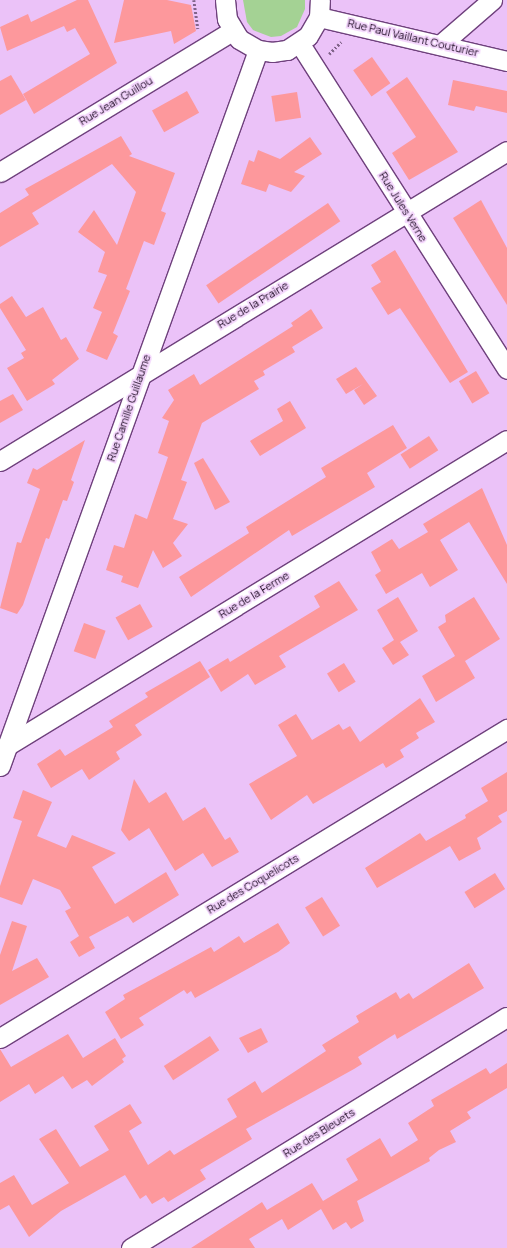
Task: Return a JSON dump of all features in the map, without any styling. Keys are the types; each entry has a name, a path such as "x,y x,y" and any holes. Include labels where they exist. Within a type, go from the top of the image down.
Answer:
{"street":[{"path":"225,0 232,30 258,50 272,52 300,44 319,8"},
{"path":"440,45 492,0"},
{"name":"Rue Paul Vaillant Couturier","path":"319,8 440,45 507,61"},
{"name":"Rue Jean Guillou","path":"0,172 232,30"},
{"name":"Rue Jules Verne","path":"300,44 406,213 507,369"},
{"name":"Rue Camille Guillaume","path":"0,766 4,747 142,373 258,50"},
{"name":"Rue de la Prairie","path":"0,461 507,151"},
{"name":"Rue de la Ferme","path":"4,747 507,440"},
{"name":"Rue des Coquelicots","path":"0,1038 507,729"},
{"name":"Rue des Bleuets","path":"131,1248 507,1017"}],"green space":[{"path":"243,0 305,0 305,9 297,27 281,36 271,37 253,30 247,22"}],"building":[{"path":"77,0 88,0 117,63 34,114 23,94 90,54 75,28 67,32 64,26 7,51 0,27 28,14 31,22"},
{"path":"124,0 167,0 191,5 196,31 174,44 171,31 114,43"},
{"path":"372,57 390,83 372,96 353,70"},
{"path":"11,75 26,100 0,115 0,81"},
{"path":"407,77 458,152 409,180 392,153 416,137 386,92"},
{"path":"453,80 507,91 507,113 476,106 474,111 448,105"},
{"path":"187,91 199,113 164,132 152,110"},
{"path":"297,92 301,118 275,122 271,96"},
{"path":"121,136 132,154 129,156 175,173 161,211 166,213 154,245 144,241 126,289 130,291 113,333 118,336 107,360 86,351 102,312 93,308 107,275 98,272 105,252 78,232 94,210 117,245 136,192 112,164 32,213 39,224 0,247 0,213 29,195 25,189"},
{"path":"310,137 322,154 294,172 305,176 291,192 269,184 266,192 241,184 249,160 254,162 258,150 280,159"},
{"path":"481,200 507,248 507,305 453,218"},
{"path":"328,203 340,221 218,303 206,285"},
{"path":"395,250 468,372 450,383 400,308 388,315 371,288 381,282 371,265"},
{"path":"12,296 26,317 43,307 61,340 66,337 79,359 52,380 55,384 27,401 7,368 24,358 21,353 26,350 0,308 0,304"},
{"path":"311,309 323,328 292,347 295,352 263,371 265,375 254,381 259,389 202,423 181,480 187,482 173,519 188,524 173,543 182,556 163,568 153,550 138,588 121,582 123,576 106,570 114,545 124,548 135,514 147,519 168,457 158,453 169,421 162,418 174,400 168,390 194,374 200,385 293,326 291,323"},
{"path":"356,367 377,396 364,405 354,390 363,384 346,394 336,379"},
{"path":"476,371 489,393 472,404 459,381"},
{"path":"13,394 23,410 0,423 0,401"},
{"path":"290,401 306,428 260,456 250,441 283,421 277,409"},
{"path":"393,425 407,448 367,473 375,487 292,536 289,530 191,597 179,577 249,533 246,527 326,477 321,468"},
{"path":"429,436 438,450 410,469 400,455"},
{"path":"85,440 71,480 74,482 67,501 63,500 49,539 46,538 23,605 17,614 0,608 17,542 21,543 40,489 27,483 33,468 37,470"},
{"path":"203,458 230,502 215,510 194,463"},
{"path":"482,488 507,545 507,584 469,522 440,540 458,570 430,587 422,573 386,594 375,575 381,571 371,552 392,539 399,549 428,532 423,524"},
{"path":"339,581 358,610 279,656 286,667 255,685 248,674 221,692 208,670 228,658 230,662 320,607 314,596"},
{"path":"398,597 418,631 400,642 409,655 393,665 382,648 394,640 377,610"},
{"path":"474,597 500,639 465,661 475,678 436,702 422,676 455,656 438,627 446,622 445,615"},
{"path":"140,604 153,627 128,640 116,618"},
{"path":"84,623 106,631 95,659 74,651"},
{"path":"200,661 210,677 135,725 142,735 116,752 120,759 89,780 82,769 51,788 37,764 60,749 65,756 113,727 109,721 148,697 145,693"},
{"path":"344,663 356,682 339,692 327,674"},
{"path":"420,698 435,722 416,733 419,738 400,750 404,757 386,768 383,763 313,804 307,795 271,820 249,784 297,756 278,725 296,714 312,740 339,724 343,730 350,726 360,742"},
{"path":"507,772 507,811 498,816 502,822 477,838 481,849 459,861 450,846 377,888 365,868 420,833 426,841 466,818 465,815 488,801 481,788"},
{"path":"134,779 149,803 166,792 183,821 205,807 225,840 230,837 239,852 212,867 203,853 175,871 149,828 129,841 121,830"},
{"path":"23,790 52,802 37,836 66,848 72,835 116,853 92,867 115,904 166,872 179,895 133,923 128,916 89,937 95,948 79,957 70,942 79,936 65,911 71,908 60,890 33,879 22,905 0,897 0,886 22,821 13,818"},
{"path":"495,873 505,889 475,908 464,892"},
{"path":"322,897 340,926 323,936 305,908"},
{"path":"12,921 27,926 12,971 37,958 49,977 0,1005 0,955"},
{"path":"278,923 290,943 278,952 195,998 191,991 187,994 184,990 139,1018 144,1025 121,1039 105,1012 125,999 123,995 211,947 214,952 239,936 244,943"},
{"path":"469,963 484,988 397,1039 395,1034 358,1057 362,1064 246,1129 252,1139 200,1170 206,1179 168,1202 164,1197 152,1204 146,1195 140,1199 125,1175 61,1211 29,1237 9,1205 0,1210 0,1183 14,1175 32,1205 69,1183 39,1139 56,1129 80,1167 109,1150 94,1126 130,1104 142,1123 129,1131 148,1165 170,1150 174,1155 237,1117 227,1099 255,1081 262,1093 326,1051 322,1045 359,1022 356,1016 396,992 400,999 409,993 413,999"},
{"path":"261,1028 268,1042 248,1053 239,1038"},
{"path":"68,1034 83,1058 115,1038 126,1056 122,1059 124,1062 92,1086 87,1080 72,1089 63,1076 35,1094 29,1084 0,1102 0,1049 11,1067"},
{"path":"210,1036 219,1050 173,1080 164,1066"},
{"path":"507,1063 507,1088 467,1112 471,1118 450,1131 456,1142 439,1150 429,1158 430,1161 357,1201 364,1221 351,1229 346,1222 333,1230 321,1209 288,1230 282,1219 249,1239 255,1248 191,1248 262,1202 267,1210 312,1183 323,1201 358,1180 346,1159 380,1138 391,1157 418,1140 408,1123 434,1106 431,1100 486,1068 490,1074"}]}
